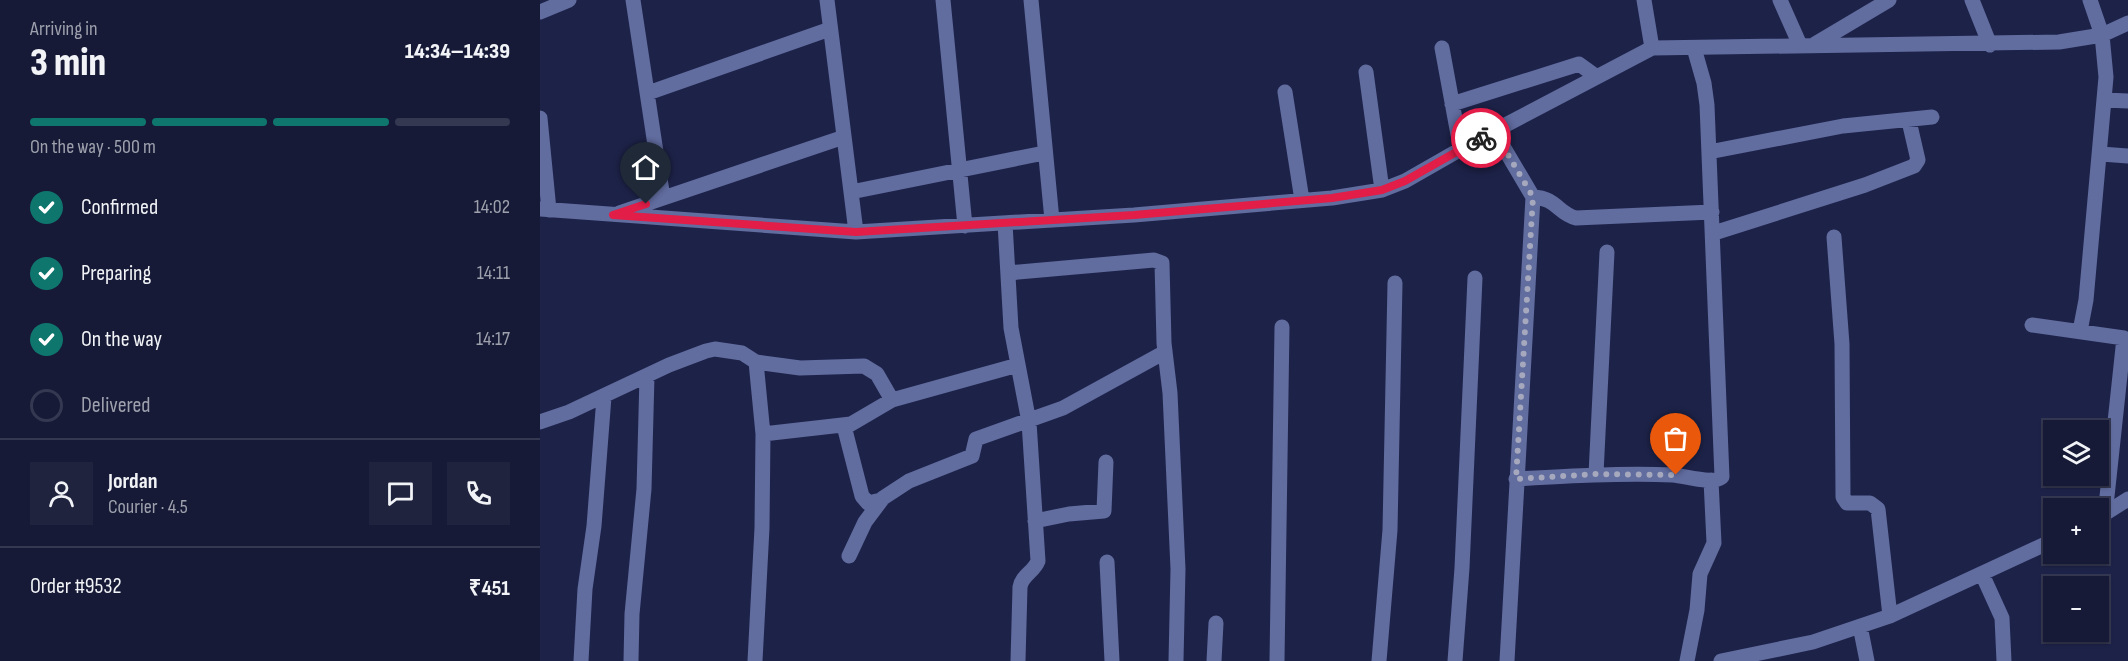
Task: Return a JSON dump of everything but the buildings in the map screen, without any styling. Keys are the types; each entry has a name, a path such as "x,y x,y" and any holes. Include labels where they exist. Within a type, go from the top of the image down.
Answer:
{"street":[{"path":"540,12 569,0"},
{"path":"633,0 663,198"},
{"path":"827,0 856,232"},
{"path":"943,0 965,226"},
{"path":"1031,0 1052,220"},
{"path":"1644,0 1652,48"},
{"path":"1780,0 1807,45"},
{"path":"1807,45 1889,0"},
{"path":"1972,0 1990,45"},
{"path":"2080,331 2101,154 2106,71 2102,35 2090,0"},
{"path":"540,117 545,209 856,232 965,226 1302,200 1382,190 1461,151 1494,131 1652,48 1990,45 2059,42 2102,35 2128,24"},
{"path":"648,93 830,29"},
{"path":"1442,48 1461,151"},
{"path":"1516,479 1596,474 1676,475 1711,480 1720,479 1722,473 1714,234 1702,76 1694,48"},
{"path":"1452,104 1579,64 1597,77"},
{"path":"1366,72 1382,190"},
{"path":"1286,92 1302,200"},
{"path":"2104,100 2128,100"},
{"path":"1709,152 1833,128 1932,117"},
{"path":"1714,234 1865,185 1914,166 1918,160 1909,121"},
{"path":"1494,131 1529,190 1508,661"},
{"path":"613,215 844,137"},
{"path":"851,192 1044,153"},
{"path":"2101,154 2128,156"},
{"path":"1529,190 1552,201 1568,216 1576,218 1712,212"},
{"path":"1005,222 1011,328 1029,422 1038,561 1033,570 1023,578 1020,587 1018,661"},
{"path":"1834,237 1842,344 1843,497 1848,503 1869,503 1878,509 1890,616"},
{"path":"1596,474 1607,252"},
{"path":"1007,261 1160,261 1163,266 1161,285 1170,393 1178,569 1176,661"},
{"path":"1455,661 1462,568 1475,278"},
{"path":"1379,661 1390,530 1395,283"},
{"path":"2031,325 2126,338 2105,498"},
{"path":"1277,661 1282,327"},
{"path":"540,422 604,397 647,375 715,349 742,352 756,362 800,368 864,366 877,374 892,400"},
{"path":"849,556 864,522 882,500 909,481 972,456 976,439 1063,408 1165,352"},
{"path":"755,661 762,528 763,434 756,362"},
{"path":"763,434 844,426 892,400 1018,365"},
{"path":"631,661 632,614 644,489 647,375"},
{"path":"581,661 585,589 594,526 604,397"},
{"path":"844,426 862,496 868,503 882,500"},
{"path":"1035,522 1069,514 1104,511 1106,462"},
{"path":"1687,661 1697,610 1700,574 1714,543 1711,480"},
{"path":"2109,512 2128,499"},
{"path":"1720,661 1776,656 1860,627 1890,616 2043,545"},
{"path":"1107,562 1112,661"},
{"path":"1982,574 2002,618 2004,661"},
{"path":"1214,661 1215,623"},
{"path":"1860,627 1866,661"}],"way so far":[{"path":"1481,138 1494,131 1533,197 1516,479 1596,474 1676,475"}],"route":[{"path":"646,204 613,215 856,232 1134,215 1332,198 1382,190 1417,175 1481,138"}]}
